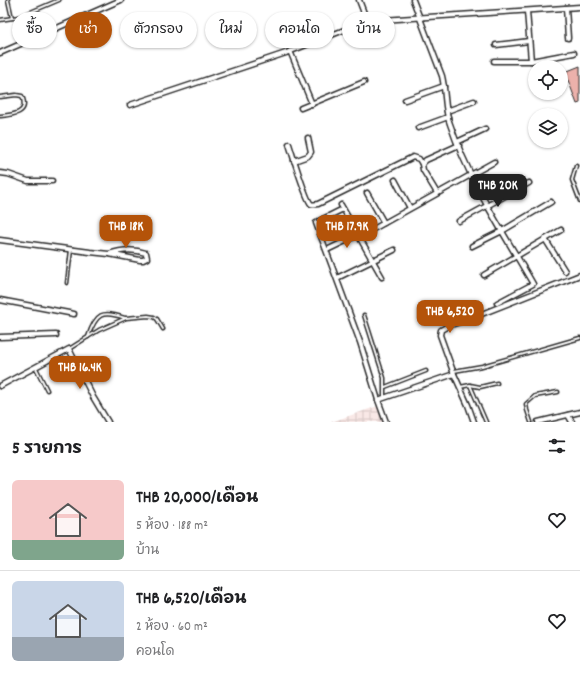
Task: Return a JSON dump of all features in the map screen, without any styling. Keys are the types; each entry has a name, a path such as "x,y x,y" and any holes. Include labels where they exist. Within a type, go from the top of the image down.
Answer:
{"street":[{"path":"0,53 121,0"},
{"path":"359,0 364,12"},
{"path":"413,0 435,57 444,86 448,118 458,144 488,205 533,284 497,303"},
{"path":"395,19 580,7"},
{"path":"566,8 568,38"},
{"path":"527,11 531,60"},
{"path":"130,105 290,51 342,31"},
{"path":"496,45 529,41"},
{"path":"290,51 312,104"},
{"path":"537,60 574,54"},
{"path":"494,61 528,61"},
{"path":"301,108 364,82"},
{"path":"405,100 444,86"},
{"path":"447,111 474,101"},
{"path":"418,128 448,118"},
{"path":"422,164 426,160 485,129"},
{"path":"294,161 308,156 311,152 308,138"},
{"path":"289,144 300,180 310,202 314,204 318,204 413,157 419,159 423,170 437,194"},
{"path":"329,249 384,223 494,162"},
{"path":"0,173 8,174 28,181 52,181"},
{"path":"395,180 410,208"},
{"path":"459,221 529,183"},
{"path":"367,193 384,223"},
{"path":"472,246 551,202"},
{"path":"382,277 342,207 317,222 360,342 386,422"},
{"path":"484,276 561,230"},
{"path":"545,239 565,271"},
{"path":"0,240 109,254 140,260 147,258 146,253 138,251 123,251 109,254"},
{"path":"339,277 394,250"},
{"path":"474,422 453,372 440,335 441,330 580,275"},
{"path":"0,300 74,314"},
{"path":"0,337 56,335"},
{"path":"0,386 69,349 93,397 108,422"},
{"path":"378,400 453,372"},
{"path":"538,422 554,420 580,412"},
{"path":"568,415 572,422"}],"lane":[{"path":"0,20 12,18 8,0"},
{"path":"31,12 59,0"},
{"path":"0,97 16,95 22,96 24,106 23,109 15,114 0,116"},
{"path":"576,166 572,180 580,201"},
{"path":"67,283 71,250"},
{"path":"87,338 93,323 103,314 109,313 126,318 148,316 154,317 163,329"},
{"path":"364,315 382,373 385,387 384,397"},
{"path":"69,349 126,318"},
{"path":"453,372 482,366 580,338"},
{"path":"36,366 47,390"},
{"path":"385,387 426,371"},
{"path":"459,387 470,385 477,387 497,383"},
{"path":"470,385 486,422"},
{"path":"531,422 526,407 529,401 540,394 558,392"}],"shaded area":[{"path":"378,406 383,422 331,422"}],"building":[{"path":"580,66 580,103 577,104 568,80 568,71"}]}
